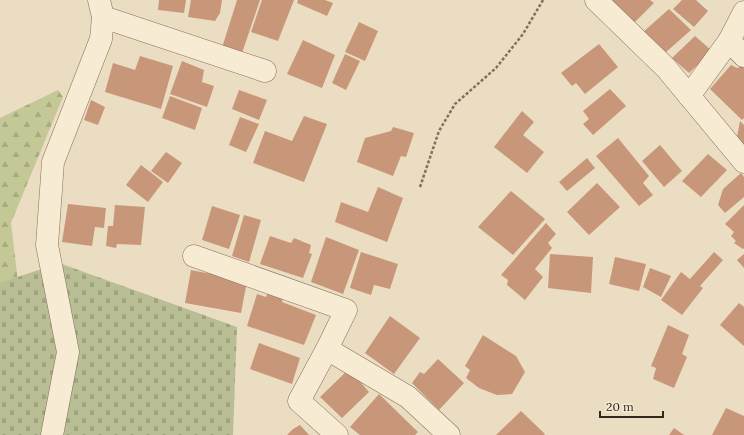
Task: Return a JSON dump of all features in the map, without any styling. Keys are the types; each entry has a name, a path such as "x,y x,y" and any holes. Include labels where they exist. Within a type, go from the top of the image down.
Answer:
{"street":[{"path":"596,0 666,68 744,162"},
{"path":"52,435 68,352 47,245 53,162 101,39 101,8 265,71"},
{"path":"689,96 737,48 744,12"},
{"path":"194,256 346,310 299,401 337,435"},
{"path":"327,349 408,397 449,435"}],"path":[{"path":"420,187 439,130 455,104 496,68 523,34 543,0"}],"green space":[{"path":"58,90 63,97 11,223 20,299 0,297 0,118"},
{"path":"59,263 237,327 233,435 0,435 0,283"}],"building":[{"path":"159,0 186,0 184,13 158,10"},
{"path":"191,0 222,0 220,13 215,21 188,17"},
{"path":"237,0 260,0 241,56 221,51"},
{"path":"262,0 294,0 278,41 251,32"},
{"path":"298,0 325,0 333,3 327,16 297,3"},
{"path":"606,0 650,0 654,3 633,24"},
{"path":"682,0 696,0 708,11 694,27 673,9"},
{"path":"669,9 691,30 665,53 642,33"},
{"path":"359,22 378,31 365,61 345,52"},
{"path":"695,36 712,51 689,73 672,58"},
{"path":"303,40 335,55 322,88 287,74"},
{"path":"599,44 618,67 585,94 576,83 572,86 561,73"},
{"path":"345,54 360,61 346,90 332,83"},
{"path":"140,56 173,66 161,109 105,92 113,63 135,70"},
{"path":"182,61 204,70 202,82 214,86 207,107 170,94"},
{"path":"731,65 737,68 742,66 744,68 744,118 742,120 710,89"},
{"path":"610,89 626,106 593,135 583,124 589,119 583,111"},
{"path":"239,90 267,100 259,120 232,109"},
{"path":"170,96 202,108 195,130 162,118"},
{"path":"91,100 105,107 98,125 84,120"},
{"path":"522,111 534,122 523,135 544,152 527,173 494,147"},
{"path":"304,116 327,124 304,182 253,163 265,131 292,141"},
{"path":"240,117 259,124 246,152 229,145"},
{"path":"740,121 744,125 744,145 737,137"},
{"path":"393,127 414,133 406,157 401,156 393,176 357,162 365,138 391,131"},
{"path":"618,138 649,176 643,183 653,195 639,206 596,156"},
{"path":"660,145 682,171 664,187 642,161"},
{"path":"166,152 182,163 168,183 151,171"},
{"path":"708,154 727,170 701,197 682,181"},
{"path":"587,158 595,168 567,191 559,182"},
{"path":"141,165 163,182 148,202 126,185"},
{"path":"741,173 744,177 744,197 725,213 718,205 723,189"},
{"path":"597,183 620,207 589,235 567,212"},
{"path":"378,187 403,198 387,242 335,222 341,202 368,212"},
{"path":"511,191 545,219 513,255 478,227"},
{"path":"68,204 106,208 104,228 95,227 92,246 62,242"},
{"path":"115,205 145,207 141,245 117,244 116,248 106,246 108,226 113,226"},
{"path":"744,205 743,249 734,243 736,241 731,236 734,232 725,224"},
{"path":"212,206 240,215 229,249 202,240"},
{"path":"244,215 261,220 249,262 232,256"},
{"path":"546,223 556,234 548,243 552,248 535,269 543,277 525,300 507,285 508,280 501,275"},
{"path":"270,236 291,243 294,238 311,245 309,253 312,254 303,278 260,264"},
{"path":"326,237 359,250 343,294 311,282"},
{"path":"361,252 398,264 390,289 374,285 371,295 350,288"},
{"path":"714,252 723,260 700,286 703,288 682,315 661,300 681,272 690,279"},
{"path":"550,254 593,257 591,293 548,288"},
{"path":"744,254 744,268 737,260"},
{"path":"615,257 646,264 639,291 609,284"},
{"path":"650,268 671,276 661,297 643,287"},
{"path":"191,270 247,281 241,313 185,303"},
{"path":"270,288 284,294 282,302 316,315 304,345 247,326 257,294 266,297"},
{"path":"739,303 744,307 744,346 720,325"},
{"path":"390,316 420,338 394,374 365,353"},
{"path":"668,325 689,335 682,354 687,357 674,388 653,379 656,368 651,366"},
{"path":"483,335 516,356 525,372 512,394 497,395 479,388 466,378 470,370 465,366"},
{"path":"259,343 300,358 292,384 250,369"},
{"path":"438,359 464,383 439,410 412,383 420,372 424,374"},
{"path":"349,369 369,392 342,418 320,397"},
{"path":"379,394 418,432 415,435 360,435 350,427"},
{"path":"726,408 744,416 744,435 712,435"},
{"path":"521,411 545,434 496,435"},
{"path":"300,425 309,435 287,435 293,429"},
{"path":"674,428 684,435 669,435"}]}
